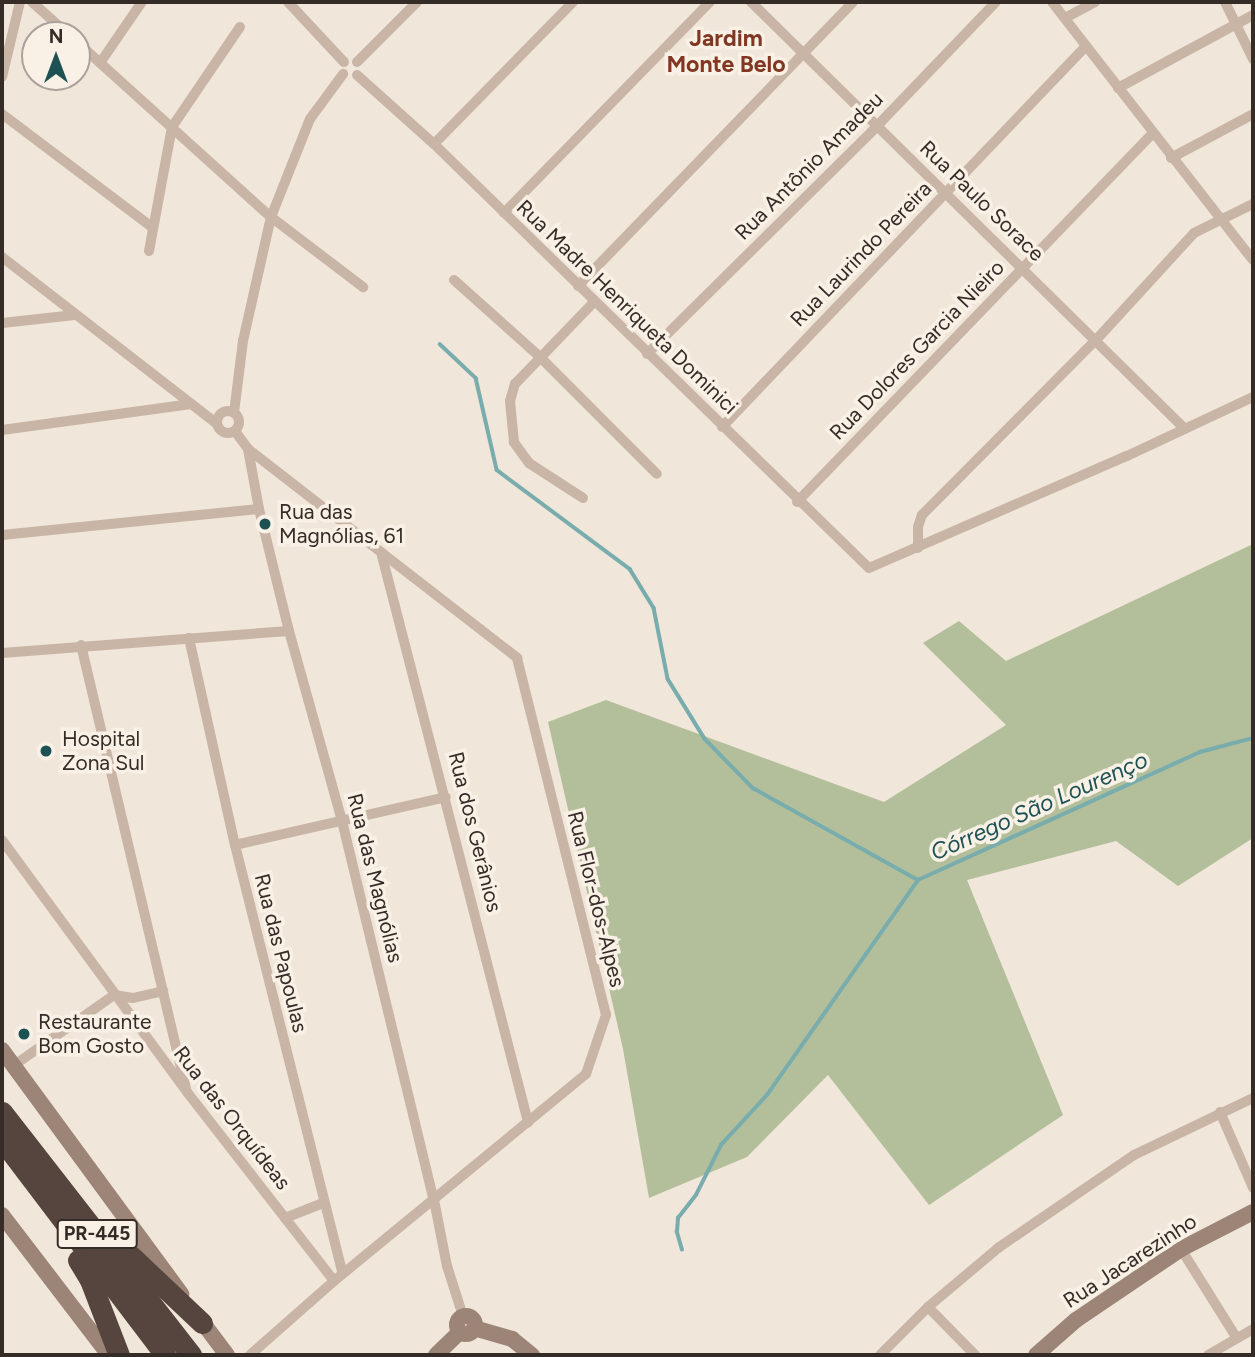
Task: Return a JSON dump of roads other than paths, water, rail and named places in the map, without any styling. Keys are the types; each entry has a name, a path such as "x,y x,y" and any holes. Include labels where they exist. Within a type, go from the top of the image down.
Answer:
{"highway":[{"name":"PR-445","path":"2,1112 191,1355"},
{"path":"3,1141 22,1177 90,1280 119,1355"},
{"name":"PR-445","path":"3,1141 165,1355"},
{"path":"33,1152 53,1169 106,1232 202,1323"}],"street":[{"path":"2,77 20,2"},
{"path":"32,2 53,21"},
{"path":"100,63 142,2"},
{"path":"288,2 349,77 356,75 359,67 357,62"},
{"path":"357,62 417,2"},
{"path":"433,144 573,2"},
{"path":"503,213 710,2"},
{"name":"Rua Paulo Sorace","path":"751,2 1185,429"},
{"path":"578,286 853,2"},
{"name":"Rua Antônio Amadeu","path":"647,354 877,126 996,2"},
{"path":"1052,2 1253,260"},
{"path":"1065,18 1095,2"},
{"path":"1224,2 1253,59"},
{"path":"1118,88 1253,15"},
{"path":"149,251 172,127 240,27"},
{"name":"Rua Laurindo Pereira","path":"722,427 1086,46"},
{"path":"91,55 271,217 363,287"},
{"path":"2,257 225,432 235,431 239,422 234,413 243,341 271,217 310,119 349,59 357,62"},
{"name":"Rua Madre Henriqueta Dominici","path":"356,75 433,144 797,502 869,568 918,548"},
{"path":"2,114 152,227"},
{"path":"1171,158 1253,114"},
{"name":"Rua Dolores Garcia Nieiro","path":"797,502 1153,134"},
{"path":"1253,204 1194,233 1096,340 922,515 918,527 918,548 1253,397"},
{"path":"453,280 540,357 657,474"},
{"path":"583,498 529,463 514,442 510,401 515,384 594,302"},
{"path":"2,323 75,315"},
{"path":"2,430 191,404"},
{"path":"217,424 220,414 234,413"},
{"name":"Rua Flor-dos-Alpes","path":"235,431 248,449 517,658 606,1015 586,1074 338,1278 250,1355"},
{"name":"Rua das Magnólias","path":"248,449 258,509 342,821 434,1200 447,1266 466,1326"},
{"path":"2,535 258,509"},
{"name":"Rua dos Gerânios","path":"381,552 528,1122"},
{"path":"2,653 289,631"},
{"name":"Rua das Papoulas","path":"189,638 235,845 323,1203 338,1278"},
{"path":"81,645 187,1093"},
{"path":"235,845 446,797"},
{"name":"Rua das Orquídeas","path":"2,841 187,1093 285,1218 338,1278"},
{"path":"13,1066 114,995 133,999 163,991"},
{"path":"2,1051 227,1355"},
{"path":"880,1355 928,1307 998,1248 1133,1155 1253,1098"},
{"path":"1220,1112 1253,1188"},
{"path":"285,1218 323,1203"},
{"name":"Rua Jacarezinho","path":"1037,1355 1076,1320 1181,1249 1253,1212"},
{"path":"2,1215 109,1355"},
{"path":"1181,1249 1236,1337"},
{"path":"928,1307 975,1355"},
{"path":"436,1355 466,1326 512,1339 532,1355"},
{"path":"1208,1355 1253,1329"}],"waterway":[{"name":"Córrego São Lourenço","path":"440,344 476,378 497,470 630,569 654,608 668,679 705,739 753,788 918,880 1200,752 1253,738"},
{"path":"682,1250 677,1232 678,1218 696,1195 721,1145 767,1095 918,880"}],"place":[{"name":"Rua das Magnólias, 61","path":"265,524"},
{"name":"Hospital Zona Sul","path":"46,751"},
{"name":"Restaurante Bom Gosto","path":"24,1034"}],"district":[{"name":"Jardim Monte Belo","path":"726,51"}]}
